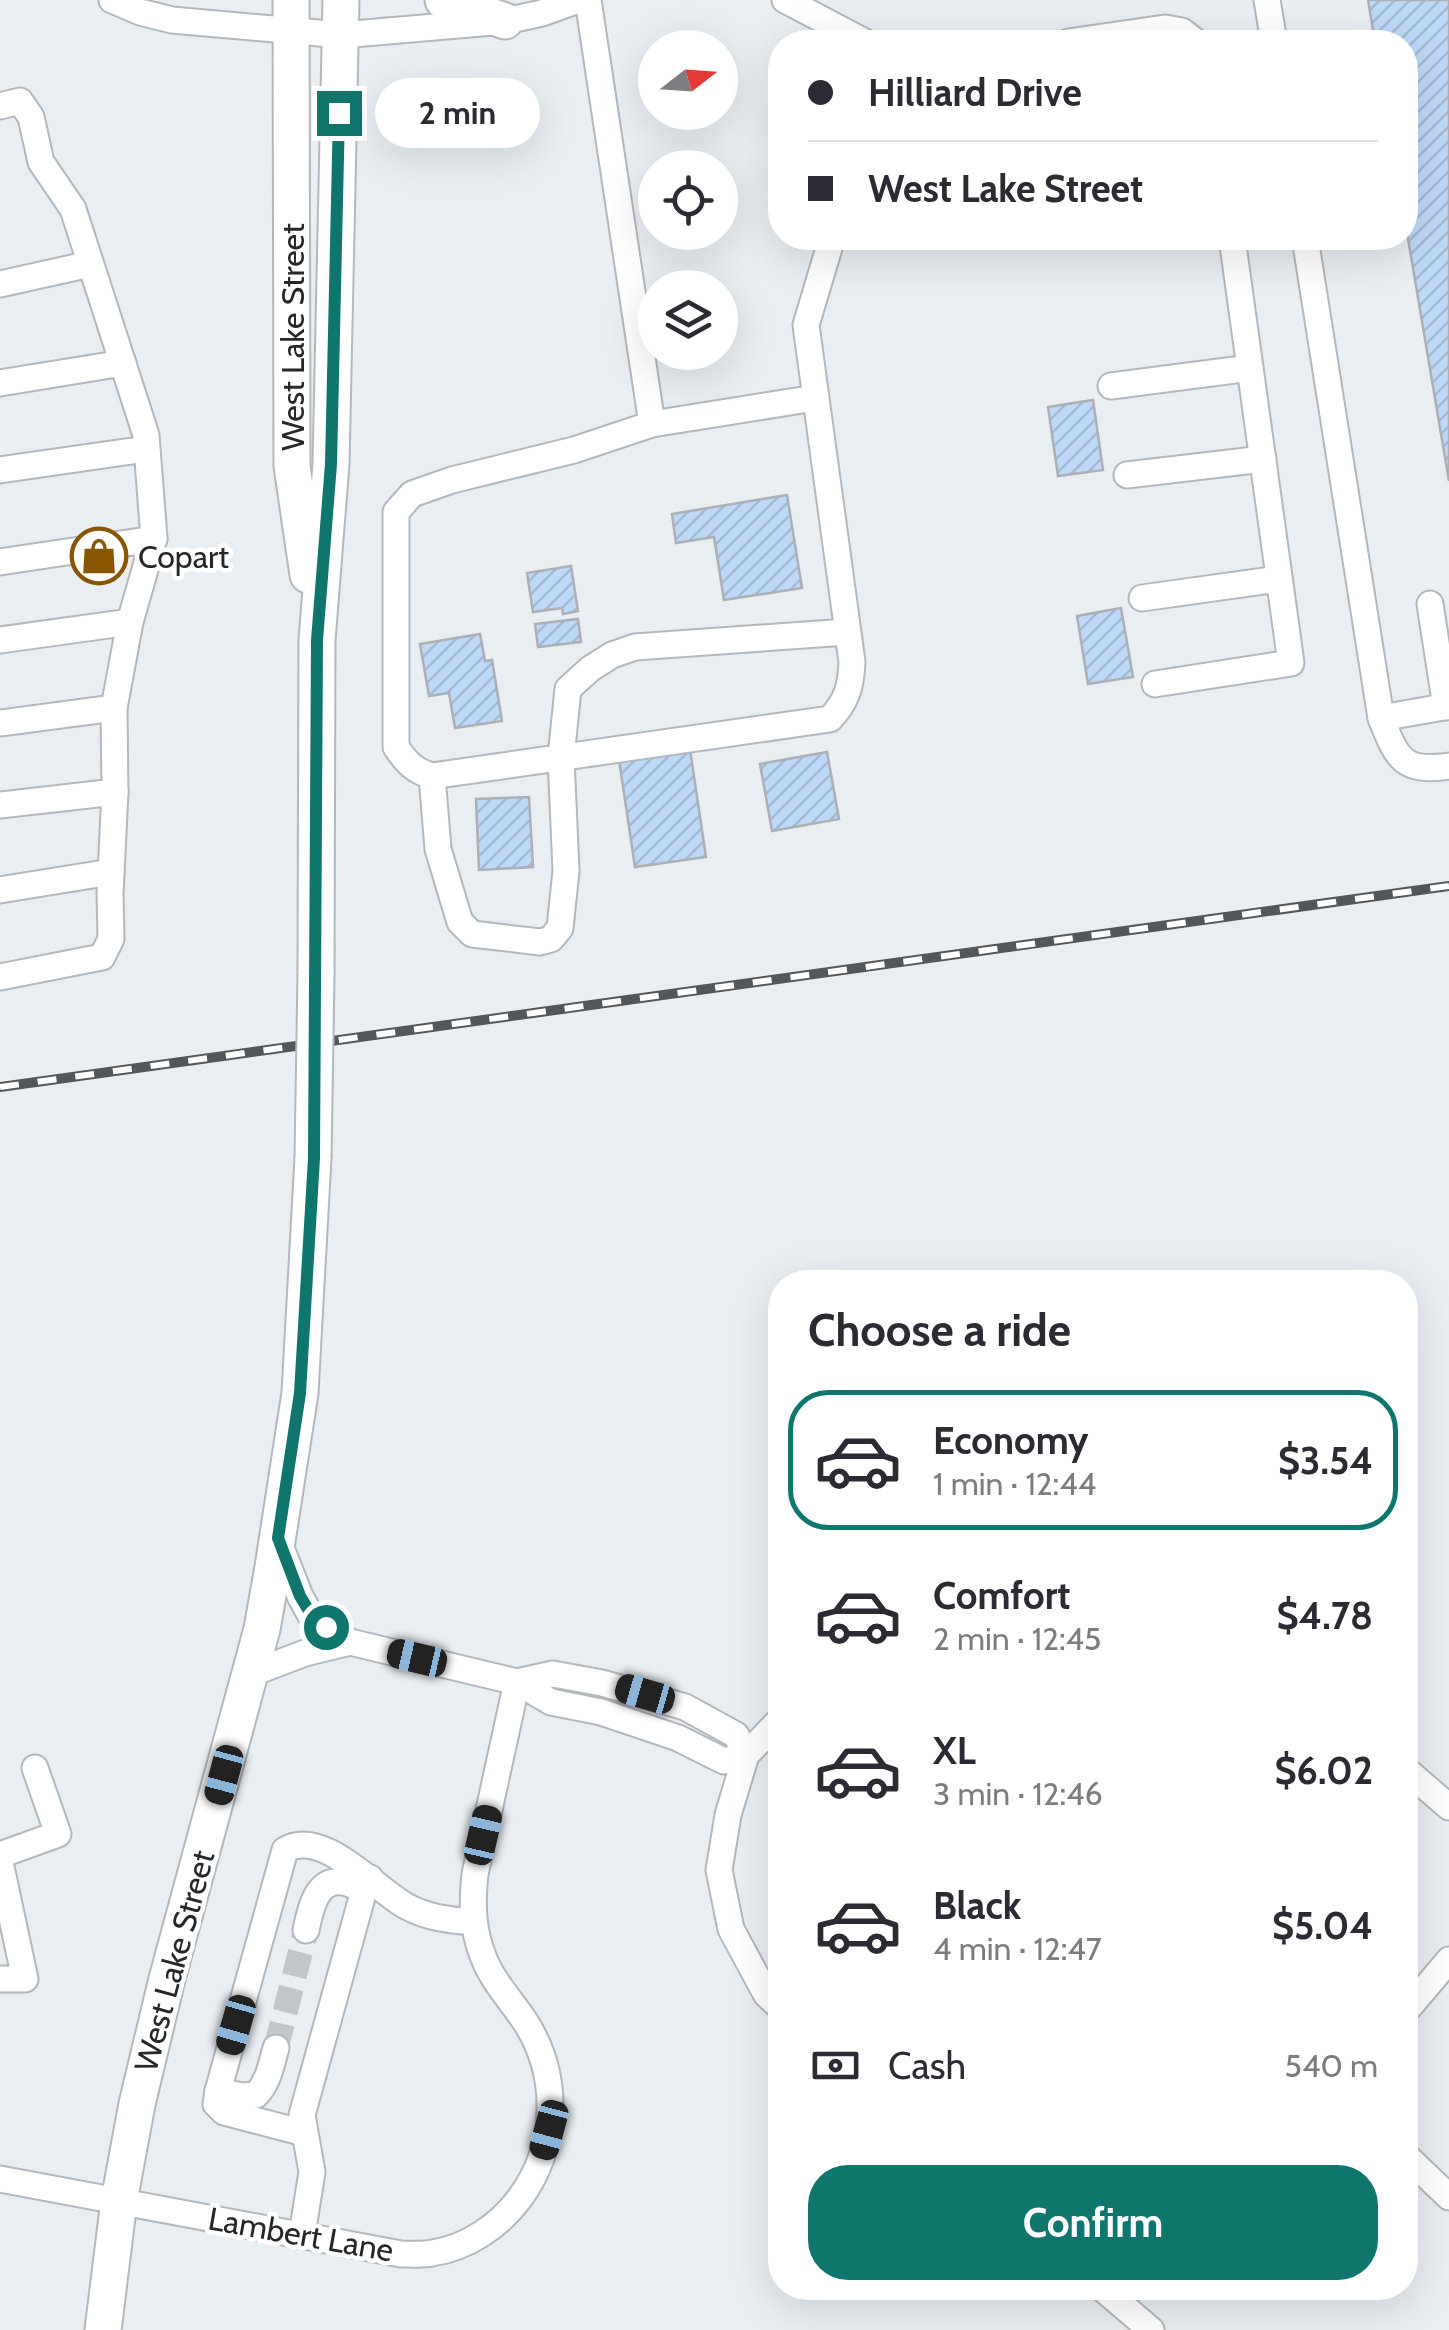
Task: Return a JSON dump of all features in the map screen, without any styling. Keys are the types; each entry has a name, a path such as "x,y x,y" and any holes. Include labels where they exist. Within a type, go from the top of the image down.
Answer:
{"highway":[{"path":"443,0 505,21"},
{"name":"West Lake Street","path":"291,16 292,466 317,640"},
{"name":"West Lake Street","path":"103,2330 136,2104 262,1629 300,1393 314,1158 317,640 331,464 341,17"}],"street":[{"path":"112,0 172,20 291,16 505,21 578,0"},
{"path":"588,0 652,424"},
{"path":"785,0 842,30"},
{"path":"1267,0 1272,30"},
{"path":"1150,30 1176,30"},
{"path":"0,106 20,101 32,117 40,162 73,209 146,435 154,539 130,622 114,708 111,939 102,957 0,977"},
{"path":"815,398 652,424 574,450 452,480 412,494 396,512 396,746 404,760 417,772 432,776 830,720 842,706 851,686 852,662 806,325 828,250"},
{"path":"1155,684 1291,663 1234,250"},
{"path":"1307,250 1381,718 1394,750 1408,763 1425,770 1449,766"},
{"path":"0,284 90,264"},
{"path":"0,384 122,363"},
{"path":"1112,386 1250,368"},
{"path":"0,470 146,448"},
{"path":"1126,475 1262,459"},
{"path":"0,562 154,539"},
{"path":"1142,598 1280,580"},
{"path":"1381,718 1447,707 1430,604"},
{"path":"0,640 130,622"},
{"path":"432,776 438,849 460,922 472,934 540,942 552,939 560,928 566,871 561,758 568,689 590,668 635,647 848,632"},
{"path":"0,723 114,708"},
{"path":"0,805 115,792"},
{"path":"0,890 111,872"},
{"path":"278,1538 300,1596 312,1616 350,1642 517,1682 551,1702 601,1712 678,1738 724,1761 746,1755"},
{"path":"250,1674 305,1653 350,1642"},
{"name":"Lambert Lane","path":"0,2179 401,2254 432,2254 460,2246 508,2214 540,2162 549,2130 551,2099 538,2045 498,1987 484,1959 472,1903 474,1874 517,1682"},
{"path":"768,1732 746,1755 728,1815 719,1870 731,1929 768,1996"},
{"path":"0,1978 25,1979 1,1852 58,1834 35,1768"},
{"path":"1418,1780 1449,1808"},
{"path":"304,2134 224,2112 216,2104 285,1850 295,1843 310,1843 404,1905 439,1920 474,1922"},
{"path":"306,1930 320,1889 329,1883 367,1884"},
{"path":"302,2235 312,2172 302,2115 367,1884"},
{"path":"1418,1997 1449,1960"},
{"path":"218,2091 256,2095 264,2087 276,2048"},
{"path":"1418,2167 1449,2197"},
{"path":"1116,2300 1151,2330"}],"building":[{"path":"1368,0 1449,0 1449,481 1410,250 1418,250 1418,30 1373,30"},
{"path":"1093,400 1103,470 1058,476 1048,407"},
{"path":"787,495 802,588 724,600 714,537 676,543 672,514"},
{"path":"571,566 578,611 563,614 562,608 533,612 527,573"},
{"path":"1121,608 1133,677 1088,684 1077,616"},
{"path":"578,619 581,642 538,647 535,624"},
{"path":"480,634 485,661 492,660 502,721 455,728 449,693 429,696 420,644"},
{"path":"689,743 706,857 635,867 618,753"},
{"path":"827,752 839,819 772,831 760,764"},
{"path":"529,797 533,867 479,870 476,799"}],"tunnel":[{"path":"276,2048 306,1930"}],"railway":[{"path":"0,1087 1449,886"}],"place":[{"name":"Copart","path":"99,556"}],"route":[{"path":"326,1627 312,1616 300,1596 278,1538 300,1393 314,1158 317,640 331,464 339,113"}]}
